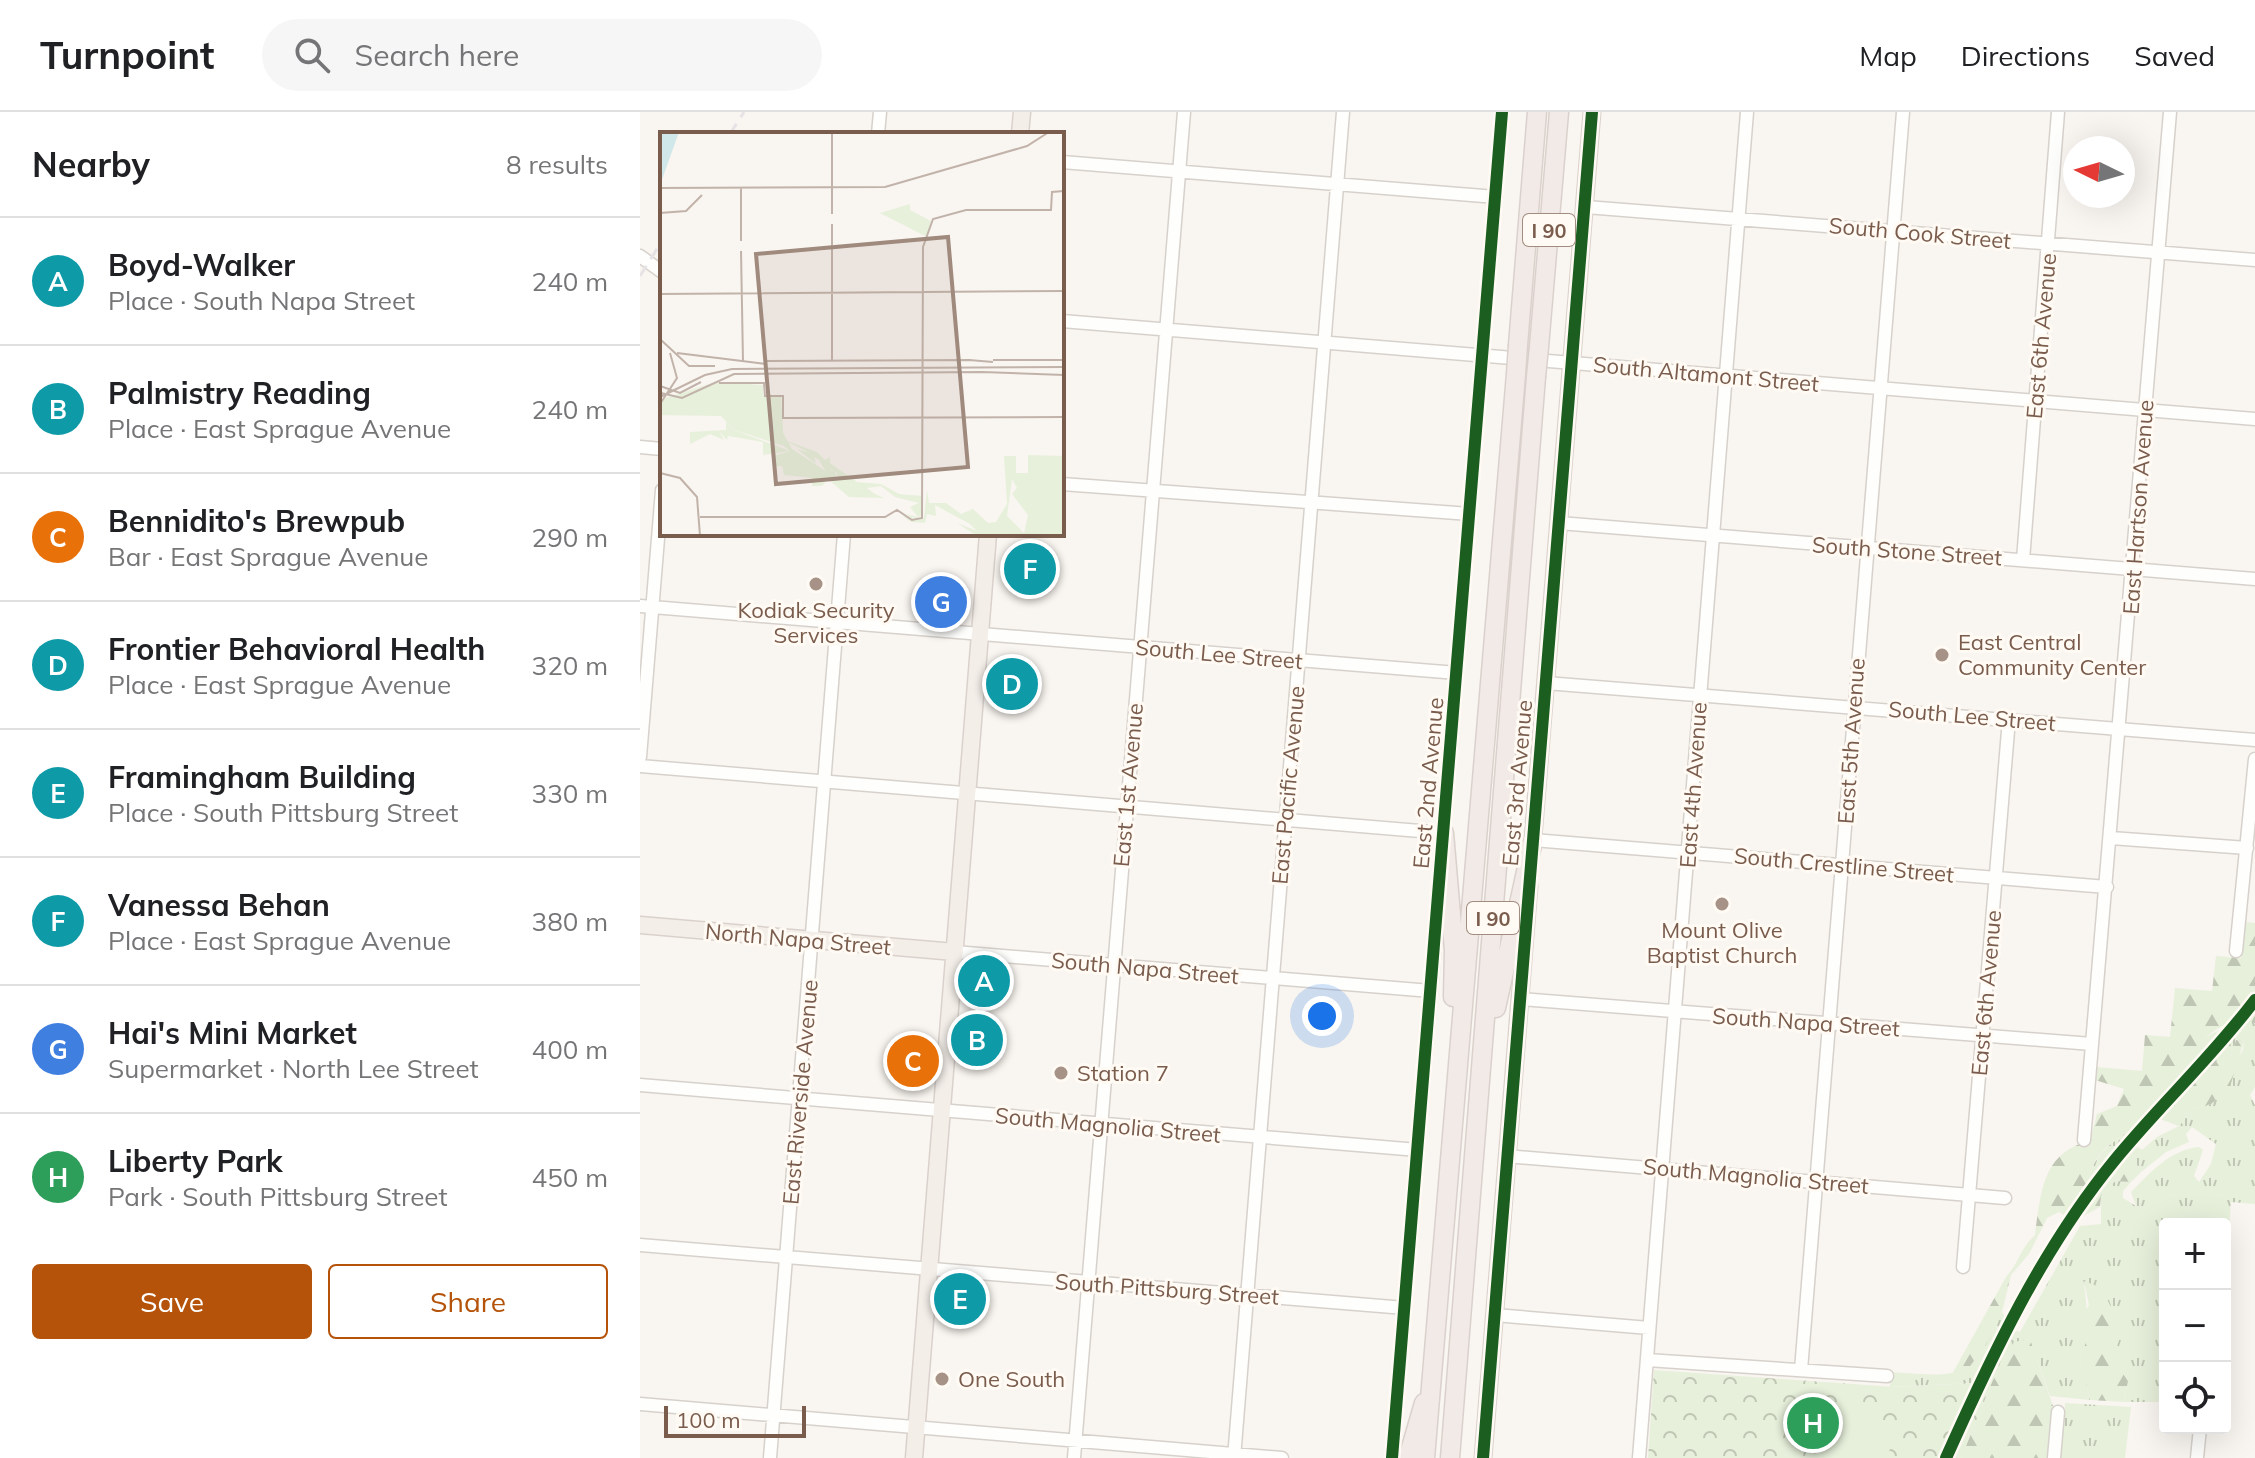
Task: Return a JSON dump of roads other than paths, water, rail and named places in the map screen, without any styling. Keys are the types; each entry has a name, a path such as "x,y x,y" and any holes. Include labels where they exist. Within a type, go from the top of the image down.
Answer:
{"highway":[{"name":"I 90","path":"1425,1458 1537,112"},
{"name":"I 90","path":"1450,1458 1559,112"},
{"path":"1444,833 1454,950 1453,1018 1459,1058"},
{"path":"1481,1073 1533,840"},
{"path":"1408,1458 1414,1427 1431,1386"}],"main road":[{"path":"1020,132 1022,112"},
{"name":"East 3rd Avenue","path":"1483,1458 1592,112"},
{"path":"914,1458 988,536"},
{"name":"North Napa Street","path":"640,925 955,952"}],"street":[{"path":"878,132 880,112"},
{"name":"East 1st Avenue","path":"1074,1458 1184,112"},
{"name":"East Pacific Avenue","path":"1234,1456 1343,112"},
{"name":"East 2nd Avenue","path":"1392,1458 1502,112"},
{"name":"East 4th Avenue","path":"1639,1458 1747,112"},
{"name":"East 5th Avenue","path":"1801,1370 1903,112"},
{"name":"East 6th Avenue","path":"2023,560 2058,112"},
{"name":"East Hartson Avenue","path":"2084,1140 2170,112"},
{"path":"1064,162 1496,197"},
{"name":"South Cook Street","path":"1586,207 2255,260"},
{"path":"640,256 660,271"},
{"name":"South Altamont Street","path":"1064,321 2255,419"},
{"path":"640,447 660,449"},
{"path":"1064,484 1470,514"},
{"path":"640,757 646,607 660,505"},
{"name":"South Stone Street","path":"1559,523 2255,579"},
{"name":"East Riverside Avenue","path":"770,1458 844,536"},
{"name":"South Lee Street","path":"646,607 1457,673"},
{"name":"South Lee Street","path":"1546,683 2255,740"},
{"name":"East 6th Avenue","path":"1963,1267 2009,719"},
{"path":"2236,951 2255,759"},
{"path":"640,766 1444,833"},
{"path":"2111,838 2247,848"},
{"name":"South Crestline Street","path":"1533,840 2107,887"},
{"name":"South Napa Street","path":"955,952 1431,991"},
{"name":"South Napa Street","path":"1520,999 2092,1044"},
{"name":"South Magnolia Street","path":"640,1085 1418,1150"},
{"name":"South Magnolia Street","path":"1506,1156 2005,1198"},
{"name":"South Pittsburg Street","path":"640,1245 1405,1308"},
{"path":"1495,1315 1649,1328"},
{"path":"1647,1360 1887,1376"},
{"path":"640,1404 1282,1458"},
{"path":"2054,1458 2058,1412"},
{"path":"2197,1458 2199,1434"}],"railway":[{"path":"731,132 744,112"},
{"path":"640,276 660,244"}],"place":[{"name":"Vanessa Behan","path":"1030,569"},
{"name":"Kodiak Security Services","path":"816,584"},
{"name":"Hai's Mini Market","path":"941,602"},
{"name":"East Central Community Center","path":"1942,655"},
{"name":"Frontier Behavioral Health","path":"1012,684"},
{"name":"Mount Olive Baptist Church","path":"1722,904"},
{"name":"Boyd-Walker","path":"984,981"},
{"name":"Palmistry Reading","path":"977,1040"},
{"name":"Bennidito's Brewpub","path":"913,1061"},
{"name":"Station 7","path":"1061,1073"},
{"name":"Framingham Building","path":"960,1299"},
{"name":"One South","path":"942,1379"},
{"name":"Liberty Park","path":"1813,1423"}]}
